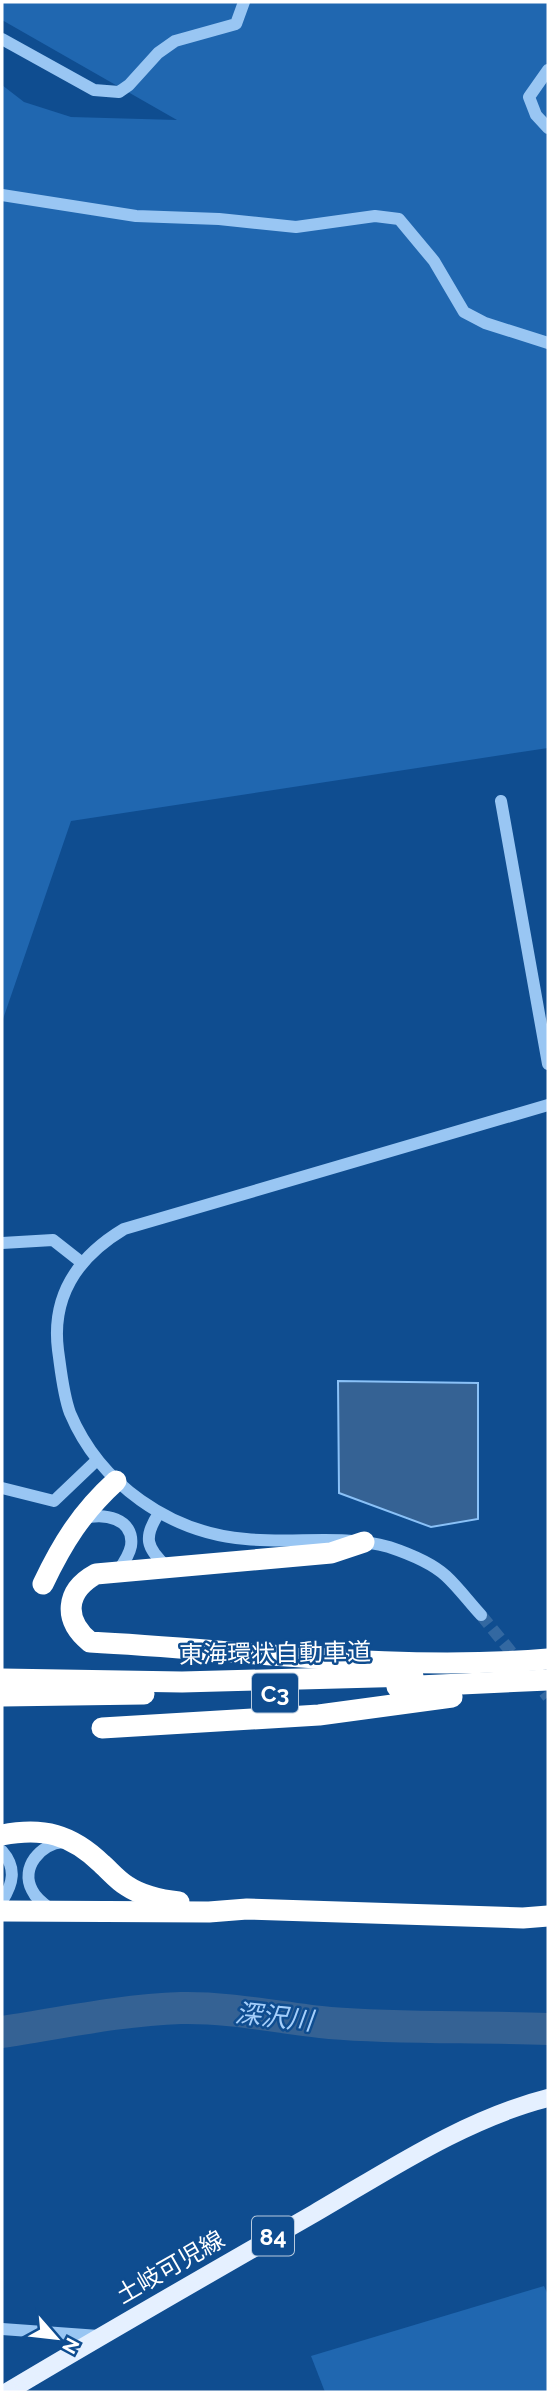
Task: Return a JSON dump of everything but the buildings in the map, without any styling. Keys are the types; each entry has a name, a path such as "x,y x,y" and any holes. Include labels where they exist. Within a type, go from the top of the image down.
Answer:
{"highway":[{"path":"43,1584 63,1543 79,1520 116,1481"},
{"path":"364,1542 331,1553 96,1574 84,1581 75,1593 70,1618 78,1633 90,1642 399,1664 548,1659"},
{"name":"東海環状自動車道","path":"2,1679 303,1681 548,1668"},
{"name":"東海環状自動車道","path":"2,1696 262,1693 548,1680"},
{"path":"102,1728 319,1715 489,1692 548,1687"},
{"path":"2,1835 33,1831 52,1833 87,1850 128,1887 169,1901 247,1909 523,1918 548,1916"},
{"path":"2,1911 209,1912 247,1909"}],"main road":[{"name":"土岐可児線","path":"7,2392 99,2336 424,2150 481,2122 548,2098"}],"street":[{"path":"2,39 94,90 119,92 129,85 158,52 175,41 236,24 244,2"},
{"path":"548,70 529,97 536,115 548,128"},
{"path":"2,195 136,216 219,219 296,227 375,216 399,219 434,261 464,312 485,323 548,343"},
{"path":"501,801 548,1064"},
{"path":"481,1615 444,1574 390,1548 364,1542 245,1539 207,1532 159,1513 116,1481 97,1460 70,1411 58,1346 57,1320 64,1291 81,1262 102,1242 124,1228 548,1105"},
{"path":"2,1243 53,1240 81,1262"},
{"path":"2,1488 54,1501 97,1460"},
{"path":"159,1513 148,1537 150,1549 167,1567"},
{"path":"79,1520 93,1515 105,1515 118,1519 126,1528 131,1537 131,1548 118,1571"},
{"path":"52,1910 39,1901 31,1889 29,1870 41,1850 52,1843 72,1841"},
{"path":"2,1852 11,1863 13,1874 10,1889 2,1901"},
{"path":"2,2329 99,2336"}],"shaded area":[{"path":"2,2 548,2 548,748 71,821 2,1022 2,85 24,102 71,117 177,120 2,20"},
{"path":"338,1381 478,1383 478,1519 431,1527 339,1493"},
{"path":"544,2286 548,2295 548,2392 325,2392 311,2356"}],"waterway":[{"name":"深沢川","path":"2,2032 114,2014 181,2008 237,2011 357,2025 548,2029"}],"tunnel":[{"path":"481,1615 521,1664"},
{"path":"533,1678 548,1697"}]}
